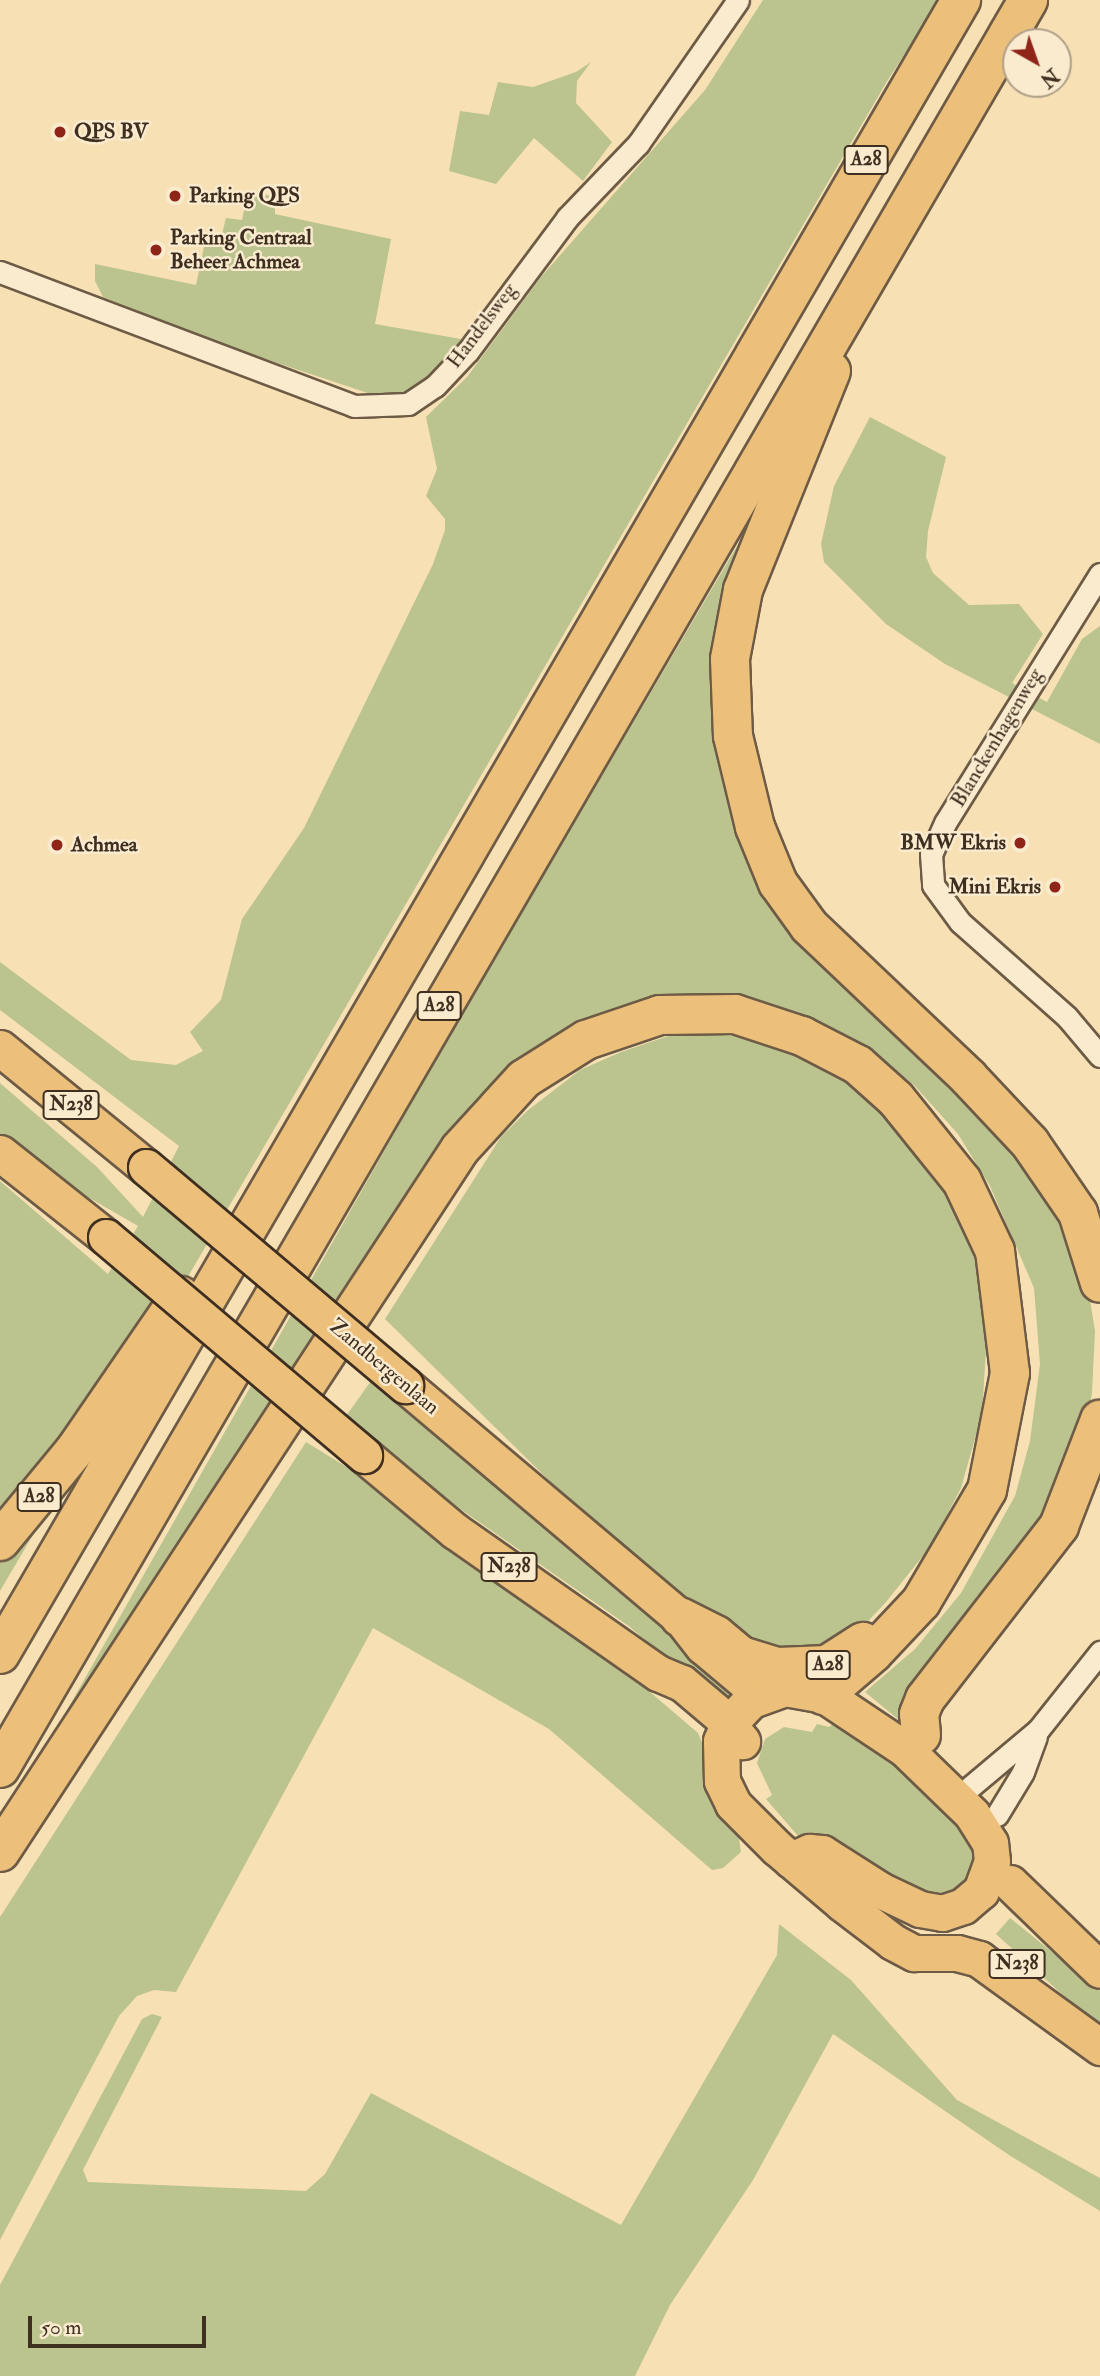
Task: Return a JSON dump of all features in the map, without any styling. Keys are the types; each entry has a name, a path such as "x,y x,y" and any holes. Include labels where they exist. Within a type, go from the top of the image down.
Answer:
{"highway":[{"name":"A28","path":"0,1654 961,0"},
{"name":"A28","path":"0,1768 881,245 1028,0"},
{"name":"A28","path":"881,245 743,590 730,659 733,736 755,827 778,883 809,926 968,1077 1030,1143 1077,1213 1100,1283"},
{"name":"A28","path":"0,1852 460,1149 523,1079 586,1040 660,1015 735,1014 802,1036 858,1065 896,1099 962,1181 995,1251 1010,1373 987,1490 950,1559 921,1602 831,1698"},
{"name":"A28","path":"0,1541 75,1450 349,1052"},
{"path":"921,1735 919,1714 925,1699 1059,1525 1100,1420"},
{"name":"A28","path":"680,1617 716,1634 741,1656 758,1663 827,1665 870,1636 911,1589 950,1559"}],"main road":[{"name":"Zandbergenlaan","path":"0,1048 146,1167 680,1617 703,1646 760,1694"},
{"name":"N238","path":"0,1153 106,1237 455,1531 658,1673 682,1683 731,1736 718,1763 726,1792 760,1832 798,1857 900,1947 923,1955 960,1941 981,1922 1000,1888"},
{"path":"731,1736 760,1694 785,1688 831,1698 997,1815 1013,1853 1000,1888"},
{"path":"731,1736 751,1728 771,1713 792,1707 821,1714 831,1698"},
{"path":"921,1735 963,1791 990,1843 1000,1888"},
{"name":"N238","path":"798,1857 822,1853 880,1890 932,1912 963,1906 1000,1888"},
{"name":"N238","path":"1000,1888 1057,1927 1070,1945 1100,1970"},
{"name":"N238","path":"960,1941 1059,2013 1100,2047"}],"street":[{"name":"Handelsweg","path":"0,272 354,406 408,404 435,386 468,351 567,218 638,144 738,0"},
{"name":"Blanckenhagenweg","path":"1100,574 945,823 931,854 933,885 960,922 1067,1017 1100,1056"},
{"path":"963,1791 1038,1730 1100,1652"},
{"path":"997,1815 1023,1772 1038,1730"}],"green space":[{"path":"763,0 940,0 889,78 162,1321 0,1511 0,1181 108,1274 138,1226 60,1181 0,1137 0,1083 97,1167 143,1217 179,1146 0,1010 0,962 131,1060 176,1065 203,1051 190,1032 221,1000 242,919 304,828 433,564 445,530 445,519 426,496 437,469 426,417 467,377 541,277 705,90"},
{"path":"591,62 577,81 576,103 612,142 583,181 534,138 496,184 449,171 460,111 489,115 498,82 533,87 576,72"},
{"path":"248,191 275,197 275,214 391,239 375,324 461,339 431,379 398,403 217,343 103,297 95,281 95,264 196,285 207,232 222,234 226,218 242,220"},
{"path":"870,417 946,457 928,531 926,557 933,573 969,605 1019,604 1043,634 1012,683 1047,702 1082,639 1100,626 1100,744 945,664 886,624 824,562 821,544 834,486"},
{"path":"777,478 733,617 775,871 1012,1116 1086,1276 1095,1331 1092,1393 1083,1441 1059,1497 905,1725 865,1692 915,1649 961,1593 1015,1496 1030,1441 1040,1364 1034,1288 990,1186 958,1134 914,1085 872,1052 752,1006 553,1050 0,1828 462,1014"},
{"path":"721,1034 774,1044 870,1085 973,1227 988,1318 982,1414 961,1488 930,1547 886,1602 859,1631 817,1654 741,1642 580,1511 385,1319 501,1137 527,1111 580,1070 621,1052 671,1035"},
{"path":"371,1381 739,1689 723,1707 630,1627 449,1501 346,1416"},
{"path":"306,1442 366,1479 581,1633 698,1733 737,1826 741,1852 723,1868 712,1870 549,1729 373,1628 176,1992 154,1990 137,1996 119,2016 0,2240 0,1917"},
{"path":"40,1523 0,1591 0,1559"},
{"path":"845,1715 964,1824 958,1827 973,1850 974,1865 965,1884 950,1894 917,1890 810,1832 798,1836 766,1799 772,1795 757,1763 765,1739 784,1727 812,1732 817,1724 829,1727"},
{"path":"1010,1918 1100,1991 1100,2029 996,1934"},
{"path":"779,1924 851,1980 957,2100 1100,2178 1100,2211 1009,2155 833,2034 753,2180 670,2305 635,2376 0,2376 0,2285 142,2019 152,2014 162,2017 83,2170 88,2182 306,2191 325,2174 371,2093 621,2225 777,1955"}],"place":[{"name":"QPS BV","path":"60,132"},
{"name":"Parking QPS","path":"175,196"},
{"name":"Parking Centraal Beheer Achmea","path":"156,250"},
{"name":"BMW Ekris","path":"1020,843"},
{"name":"Achmea","path":"57,845"},
{"name":"Mini Ekris","path":"1055,887"}]}
